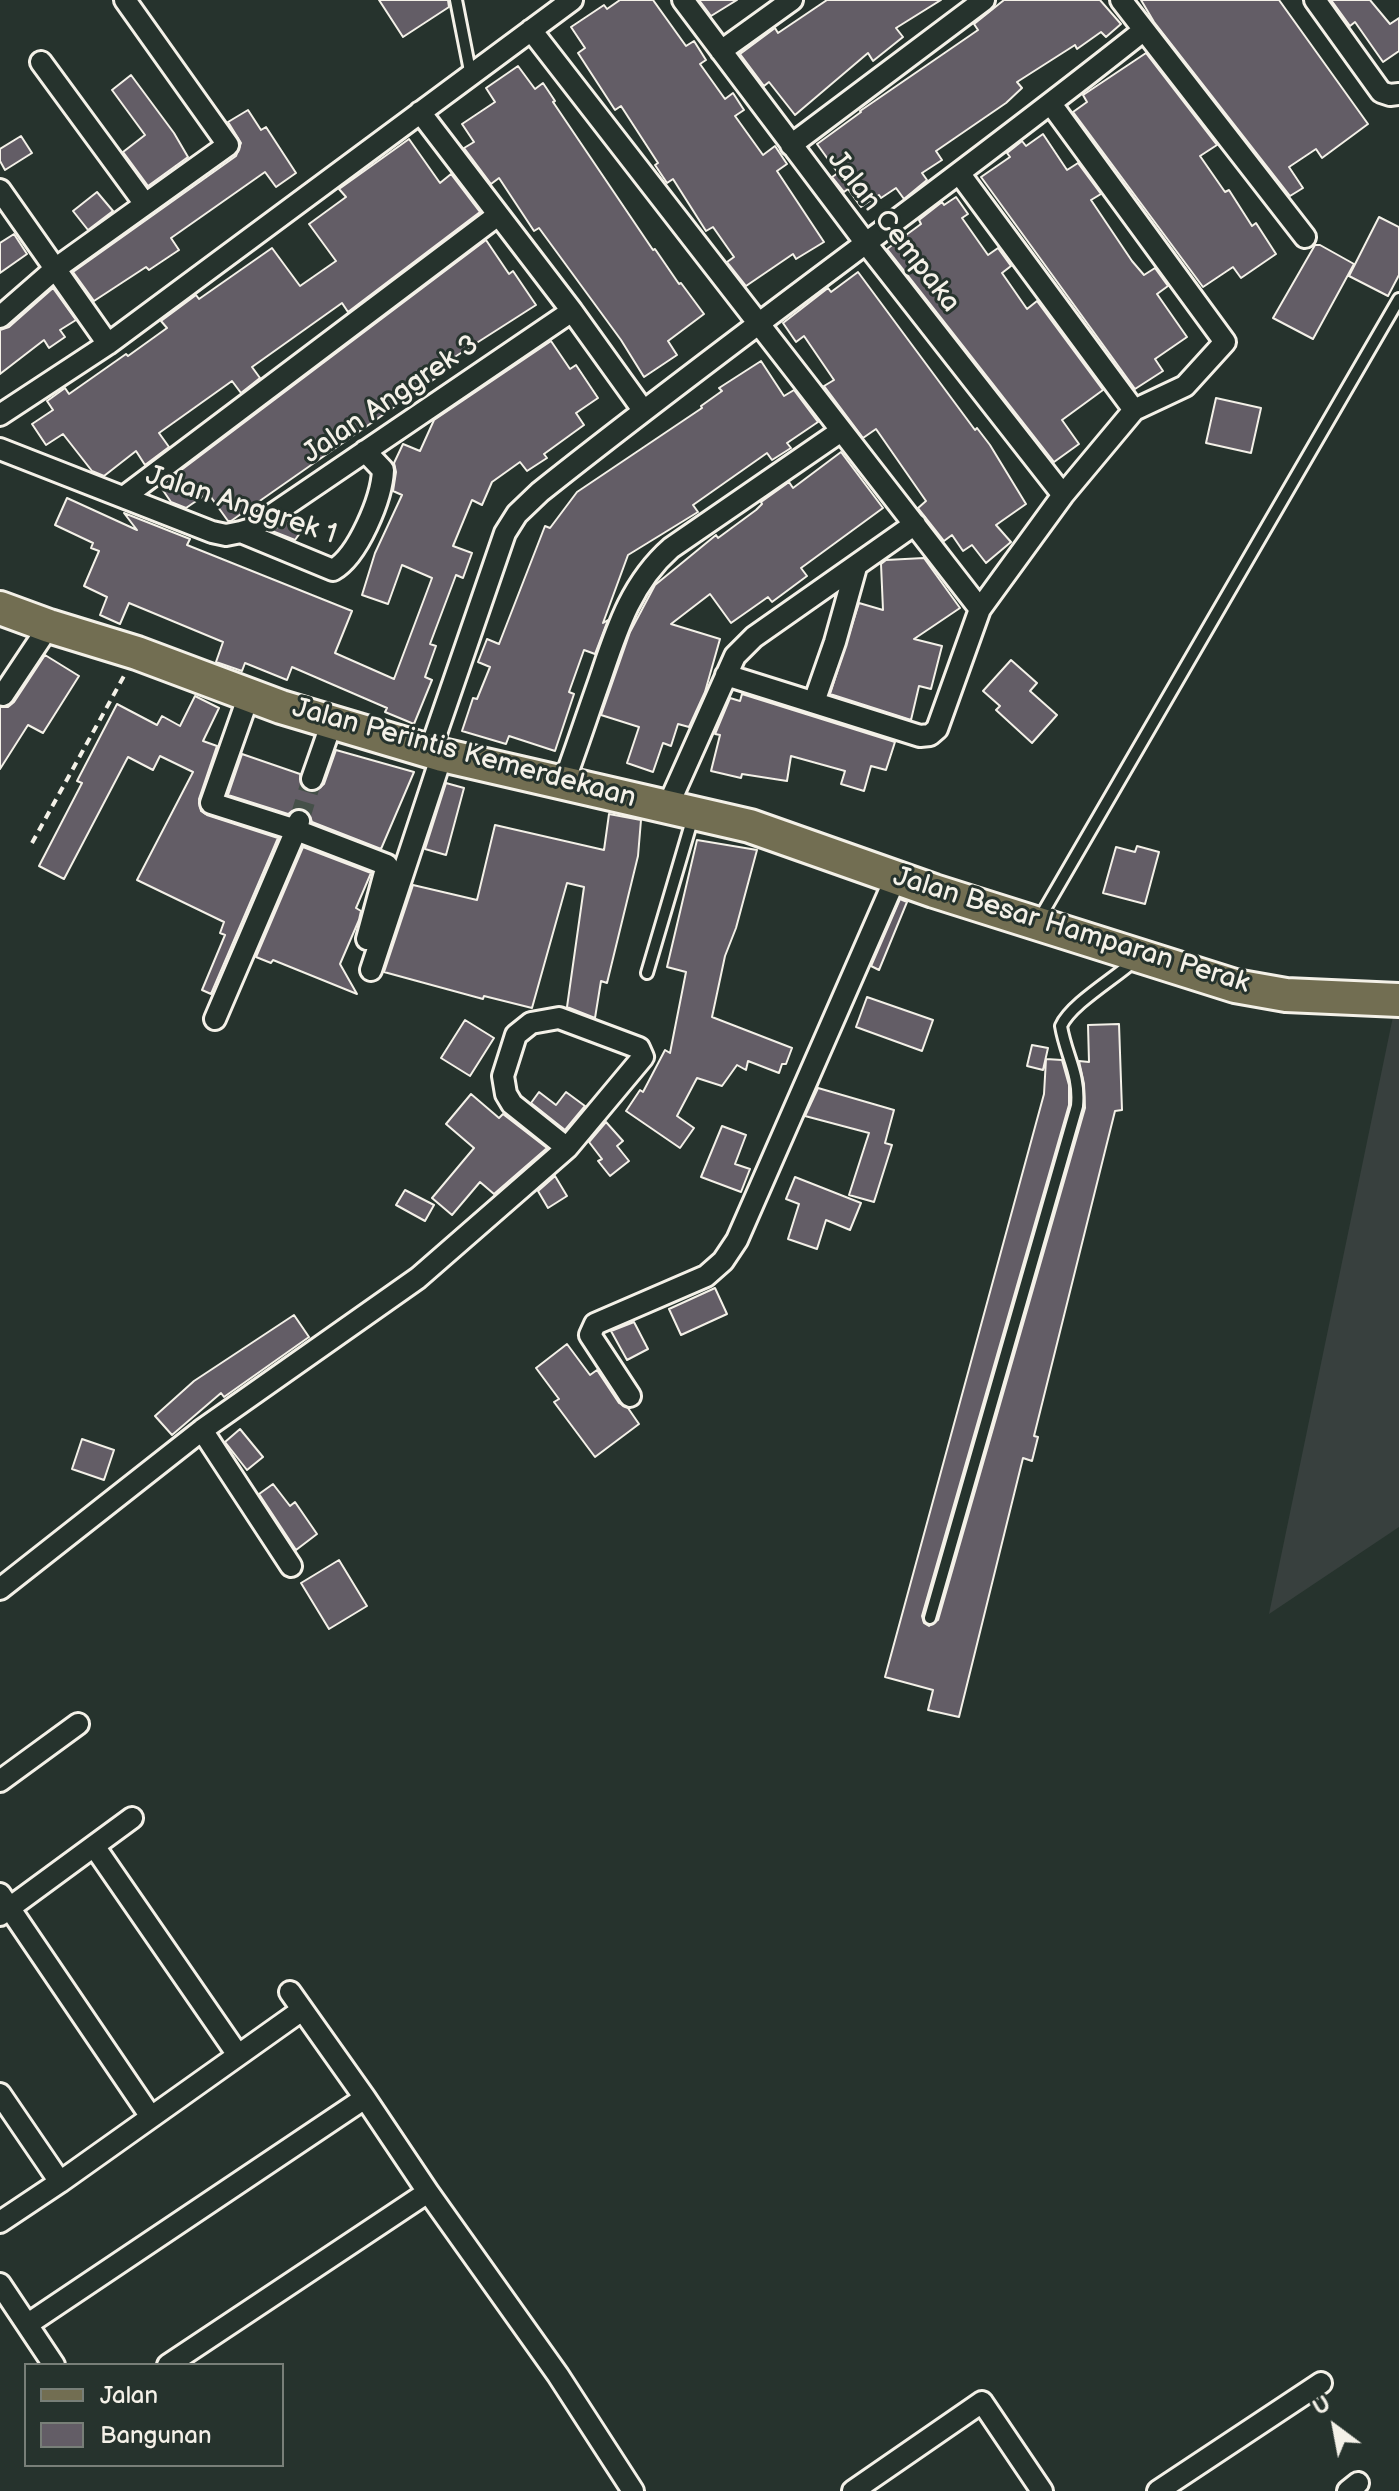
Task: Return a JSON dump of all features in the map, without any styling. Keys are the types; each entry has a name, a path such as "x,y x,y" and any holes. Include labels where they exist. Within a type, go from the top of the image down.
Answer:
{"main road":[{"name":"Jalan Perintis Kemerdekaan","path":"0,608 137,653 249,695 436,753 750,826"},
{"name":"Jalan Besar Hamparan Perak","path":"750,826 896,877 1235,986 1286,995 1399,1000"}],"street":[{"path":"0,317 55,269 228,145 125,0"},
{"path":"0,415 108,344 572,0"},
{"name":"Jalan Cempaka","path":"683,0 865,242 1063,495"},
{"path":"721,51 792,0"},
{"path":"791,145 984,0"},
{"path":"1121,0 1305,237"},
{"path":"1315,0 1381,92 1399,94"},
{"path":"531,30 980,609"},
{"path":"249,695 211,803 297,826 387,865 366,963 505,533 517,514 643,410 1051,104 1144,30"},
{"path":"41,62 145,204"},
{"path":"726,675 920,736 930,735 937,729 980,609 1063,495 1134,410 1185,386 1225,342 1051,104"},
{"path":"420,112 572,311 643,410"},
{"path":"959,173 1134,410"},
{"path":"0,190 108,344"},
{"path":"124,497 498,215"},
{"name":"Jalan Anggrek 3","path":"241,532 251,529 572,311"},
{"path":"564,782 620,620 633,592 654,563 671,548 841,431"},
{"name":"Jalan Anggrek 1","path":"0,449 212,532 226,535 241,532 333,570 344,564 370,519 383,477 383,470 365,451"},
{"path":"680,811 735,656 754,637 915,524"},
{"path":"814,702 856,567"},
{"path":"3,695 49,626"},
{"path":"312,779 332,722"},
{"path":"215,1019 297,826"},
{"path":"630,1396 590,1335 595,1324 706,1276 723,1261 737,1240 896,877"},
{"path":"0,1589 202,1430 418,1278 567,1148 643,1057 639,1048 559,1018 531,1023 516,1035 503,1076 512,1104 567,1148"},
{"path":"202,1430 291,1566"},
{"path":"0,1781 78,1724"},
{"path":"132,1818 3,1906 151,2117"},
{"path":"94,1846 238,2055"},
{"path":"0,2222 238,2055 296,2001 558,2375 633,2491"},
{"path":"0,2094 60,2182"},
{"path":"28,2324 365,2098"},
{"path":"171,2363 428,2192"},
{"path":"0,2284 53,2363"},
{"path":"1158,2491 1321,2383"},
{"path":"853,2491 982,2402 1042,2491"}],"lane":[{"path":"456,0 471,76"},
{"path":"1037,923 1399,299"},
{"path":"647,973 680,811"},
{"path":"930,1618 1077,1106 1074,1066 1061,1026 1072,1009 1111,982 1139,957"}],"path":[{"path":"32,843 137,653"}],"shaded area":[{"path":"1395,1007 1399,1007 1399,1527 1269,1614"}],"building":[{"path":"379,0 448,0 449,7 403,37"},
{"path":"620,0 653,0 686,46 694,41 706,60 700,64 725,99 733,93 744,110 735,116 763,155 775,146 787,164 777,171 824,242 796,259 793,254 746,286 727,262 734,257 713,227 706,231 673,179 667,183 655,165 658,163 621,106 615,110 578,53 585,48 571,27 604,5 607,9"},
{"path":"699,0 737,0 711,16"},
{"path":"827,0 941,0 896,28 903,37 873,61 868,53 795,115 769,82 764,86 740,54 775,28 778,33"},
{"path":"1004,0 1100,0 1121,24 1106,37 1101,32 1077,49 1075,45 1017,82 1022,88 1006,103 936,151 942,160 922,173 927,180 904,199 896,188 861,207 848,189 844,192 832,177 838,173 817,144 978,30 974,24"},
{"path":"1141,0 1279,0 1368,124 1322,158 1316,149 1289,167 1303,188 1290,196 1154,22"},
{"path":"1331,0 1370,0 1390,24 1399,18 1399,51 1383,62 1355,22 1350,26"},
{"path":"1146,53 1217,145 1200,156 1225,192 1229,190 1252,226 1256,223 1276,254 1241,278 1233,267 1203,287 1073,112 1087,102 1083,95"},
{"path":"518,66 535,89 543,83 653,250 704,314 668,341 677,355 644,377 621,340 539,228 534,231 499,178 491,184 464,148 474,142 462,124 495,102 486,88"},
{"path":"131,75 188,157 148,186 123,152 145,135 112,90"},
{"path":"248,110 261,130 266,127 296,173 276,187 265,172 171,238 179,250 149,270 146,267 94,301 73,272 236,156 241,143 228,122"},
{"path":"1043,134 1067,170 1078,163 1101,194 1091,200 1132,261 1144,275 1155,268 1168,286 1157,294 1187,337 1155,359 1163,371 1135,389 981,177 1010,157 1007,153 1022,141 1026,146"},
{"path":"21,136 32,153 5,170 0,161 0,149"},
{"path":"409,139 440,183 451,174 480,212 348,312 342,303 252,367 260,378 241,393 232,381 159,433 169,447 145,465 136,451 104,476 92,471 63,434 46,445 32,424 53,410 47,401 65,388 69,394 126,354 128,356 167,328 161,321 196,295 199,299 272,248 300,286 336,261 309,224 346,197 339,189"},
{"path":"97,192 113,211 88,230 73,211"},
{"path":"956,197 968,214 962,218 988,255 998,248 1011,266 1002,273 1027,309 1037,301 1103,390 1062,420 1079,444 1054,462 887,249 921,224 919,220 942,202 944,205"},
{"path":"1379,217 1399,227 1399,275 1388,296 1349,276"},
{"path":"14,234 27,254 0,273 0,243"},
{"path":"486,240 509,274 513,271 536,305 439,367 443,373 231,521 208,493 186,508 171,502 160,486"},
{"path":"1315,245 1354,264 1313,339 1273,318"},
{"path":"858,272 975,430 977,428 990,445 1026,504 996,525 1011,542 986,563 972,545 963,551 952,535 944,541 918,508 926,501 876,429 863,438 824,386 834,380 804,336 796,342 783,323 828,288 831,292"},
{"path":"53,288 76,320 60,330 65,337 49,348 44,340 0,374 0,330 9,327"},
{"path":"551,341 570,369 576,365 598,398 576,413 584,425 544,454 547,458 527,471 520,462 492,482 482,505 472,500 453,546 472,553 463,578 456,575 430,644 436,646 425,677 432,680 414,724 385,712 387,708 292,667 287,680 245,663 242,671 216,662 223,642 129,603 120,624 100,615 107,597 84,586 99,551 91,548 93,543 55,525 67,498 137,530 124,513 190,539 187,545 352,611 335,653 394,679 432,578 402,565 388,604 362,595 375,553 402,495 393,491 394,463 403,444 420,451 434,420"},
{"path":"761,361 784,396 794,390 818,422 787,443 791,448 772,460 767,453 693,505 698,512 628,555 595,654 584,650 569,692 574,694 555,751 509,736 506,744 462,731 473,698 477,699 490,667 478,662 487,639 499,644 545,526 550,528 577,492 702,408 722,391 719,388"},
{"path":"1216,398 1261,408 1251,453 1206,443"},
{"path":"841,452 883,508 801,568 807,576 772,602 768,597 731,623 710,594 671,624 720,639 705,692 689,727 678,724 671,746 663,743 653,772 627,763 639,727 601,715 630,632 655,585 716,535 718,538 756,510 761,502 789,482 793,488"},
{"path":"286,521 300,533 295,540 272,531"},
{"path":"924,558 960,608 914,639 942,646 931,689 919,686 911,720 830,694 859,603 883,610 881,564 886,560"},
{"path":"45,655 79,676 43,733 28,725 0,769 0,707 8,707 14,702"},
{"path":"1011,660 1037,683 1030,691 1057,715 1032,743 996,710 1000,706 983,691"},
{"path":"742,694 895,742 886,770 871,766 864,791 841,784 845,771 791,756 787,781 742,774 741,778 711,771 720,735 715,734 730,698 740,701"},
{"path":"195,696 219,708 203,741 217,746 199,799 201,811 278,838 211,994 202,990 225,935 220,933 224,922 137,880 193,772 160,756 153,770 128,757 64,879 39,866 82,783 77,781 117,704 157,725 162,716 180,726"},
{"path":"336,750 414,772 381,849 312,822 304,809 288,814 228,795 242,754 300,774 302,787 314,792 324,784"},
{"path":"446,783 464,788 446,855 425,849"},
{"path":"609,814 641,820 638,856 607,983 601,981 595,1018 567,1007 584,887 567,883 532,1008 484,996 483,999 384,972 413,885 477,900 495,825 604,850"},
{"path":"697,840 757,850 736,928 725,956 712,1017 792,1048 779,1073 748,1061 746,1070 737,1065 722,1086 697,1078 677,1116 694,1128 680,1148 626,1111 640,1090 643,1092 665,1050 670,1053 686,972 667,967"},
{"path":"1137,846 1159,852 1145,904 1103,893 1116,847 1135,852"},
{"path":"303,847 371,873 356,908 361,911 359,920 340,964 357,994 273,960 271,963 256,957"},
{"path":"900,899 907,902 879,970 871,966"},
{"path":"867,997 933,1020 922,1051 856,1027"},
{"path":"465,1020 494,1038 470,1076 441,1058"},
{"path":"1119,1024 1122,1110 1115,1111 1034,1436 1038,1437 1032,1461 1023,1458 959,1717 928,1710 933,1690 885,1677 1044,1094 1046,1059 1062,1060 1069,1085 1069,1105 922,1616 929,1626 938,1620 1085,1108 1079,1061 1089,1062 1088,1025"},
{"path":"1032,1045 1048,1048 1043,1070 1027,1066"},
{"path":"818,1088 894,1110 885,1143 892,1145 874,1202 849,1195 869,1133 805,1116"},
{"path":"539,1092 556,1105 566,1092 585,1106 565,1130 531,1103"},
{"path":"471,1094 499,1118 503,1114 547,1148 494,1194 480,1182 452,1215 432,1198 474,1148 446,1124"},
{"path":"606,1122 623,1141 617,1146 629,1161 610,1176 589,1142"},
{"path":"722,1126 746,1135 735,1164 750,1169 741,1192 701,1177"},
{"path":"555,1176 567,1196 548,1208 538,1191"},
{"path":"795,1177 861,1203 850,1230 826,1220 817,1249 788,1239 799,1204 786,1199"},
{"path":"405,1190 434,1205 425,1221 396,1205"},
{"path":"715,1288 727,1314 681,1335 669,1309"},
{"path":"294,1315 309,1337 224,1397 221,1393 172,1435 155,1416 194,1381"},
{"path":"634,1322 648,1349 627,1360 611,1331"},
{"path":"567,1344 590,1375 597,1370 619,1403 628,1408 639,1424 595,1457 554,1402 559,1399 536,1368"},
{"path":"240,1429 263,1457 247,1470 225,1442"},
{"path":"82,1439 114,1450 104,1480 72,1469"},
{"path":"273,1484 290,1506 295,1502 317,1534 296,1550 259,1494"},
{"path":"339,1560 367,1606 329,1629 301,1583"}],"tunnel":[{"path":"299,821 312,779"}]}
